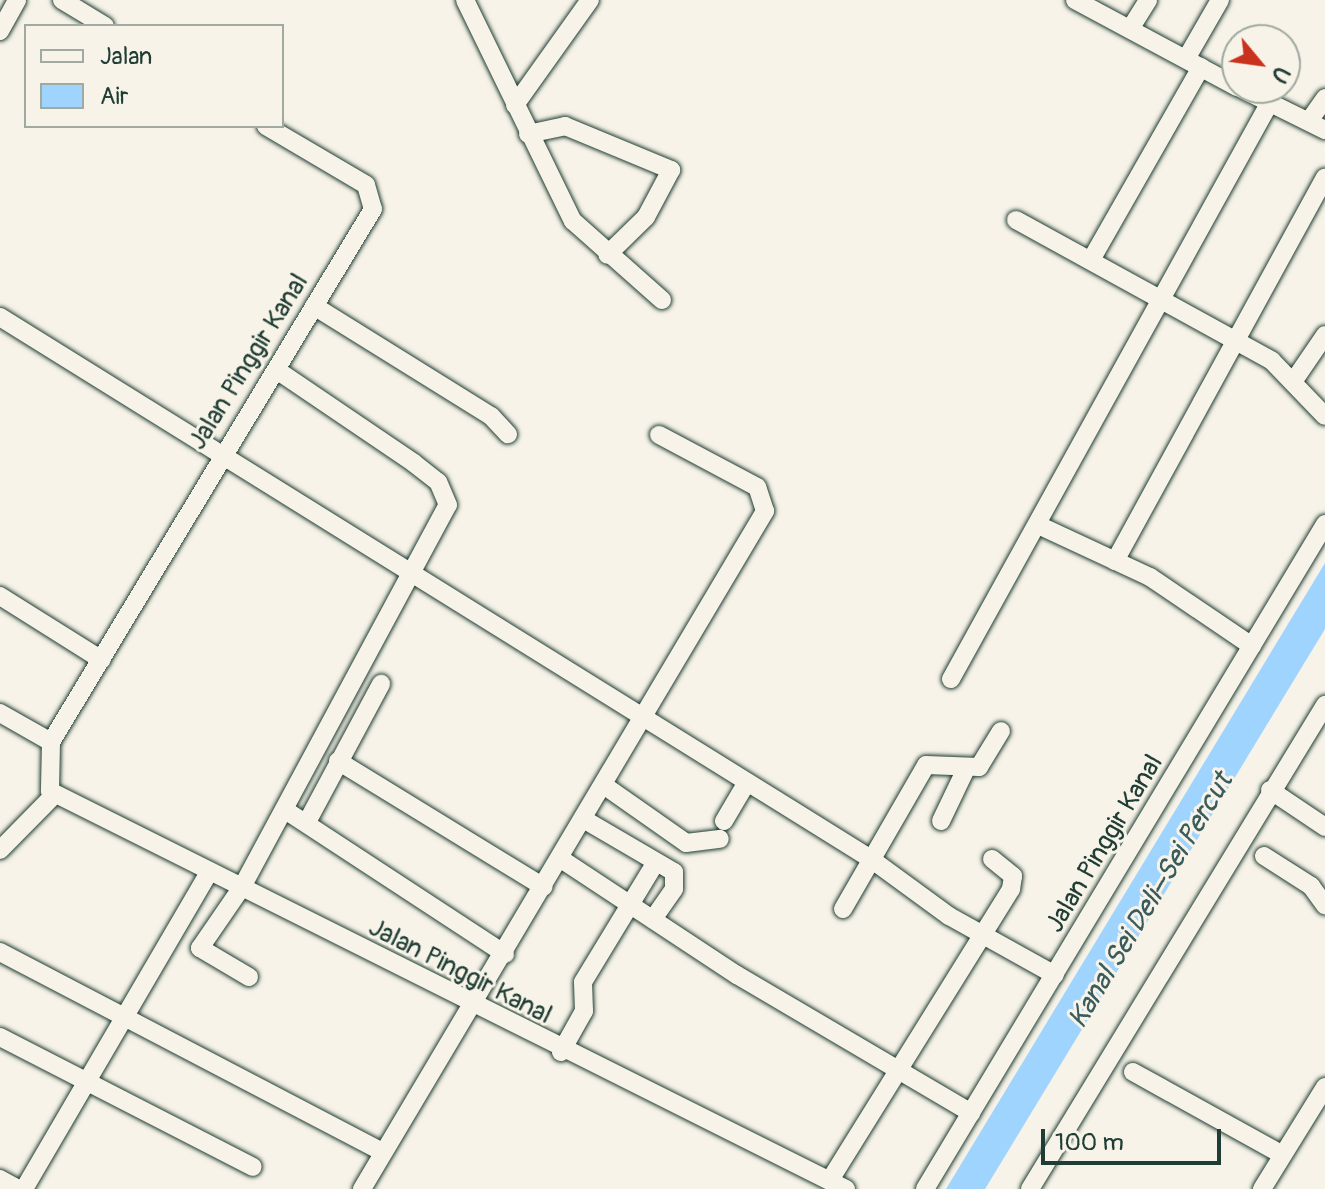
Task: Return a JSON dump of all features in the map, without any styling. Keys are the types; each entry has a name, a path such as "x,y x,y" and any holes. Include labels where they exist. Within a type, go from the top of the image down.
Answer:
{"street":[{"path":"0,31 17,0"},
{"path":"62,0 102,24"},
{"path":"465,0 573,221 607,255 662,300"},
{"path":"515,105 590,0"},
{"path":"1075,0 1221,78"},
{"path":"1130,29 1148,0"},
{"path":"1091,260 1193,63 1220,0"},
{"path":"951,679 1269,104 1317,126 1325,98"},
{"path":"528,134 565,126 671,170 646,217 607,255"},
{"name":"Jalan Pinggir Kanal","path":"51,742 223,451 278,371 371,214 371,191 269,128"},
{"path":"1115,561 1232,337 1325,178"},
{"path":"1016,220 1161,295 1232,337 1295,379 1325,416"},
{"path":"314,306 491,416 508,434"},
{"path":"0,317 223,451 415,576 871,859 982,934 1055,975"},
{"path":"1295,379 1325,335"},
{"path":"249,977 200,948 242,887 415,576 444,520 446,494 414,463 278,371"},
{"path":"362,1189 585,820 766,503 757,487 659,435"},
{"name":"Jalan Pinggir Kanal","path":"925,1189 1325,524"},
{"path":"1038,525 1115,561 1252,646"},
{"path":"0,596 102,660"},
{"path":"307,822 381,684"},
{"path":"1030,1189 1270,790 1317,735 1325,705"},
{"path":"0,713 51,742 54,795 0,850"},
{"path":"843,909 926,765 935,760 965,771 979,767 1001,731"},
{"path":"338,761 544,887"},
{"path":"941,821 965,771"},
{"path":"605,786 686,843 722,830 747,782"},
{"path":"1270,790 1325,827"},
{"name":"Jalan Pinggir Kanal","path":"54,795 242,887 561,1052 838,1185"},
{"path":"285,810 505,954"},
{"path":"585,820 656,862 677,879 653,919"},
{"path":"1264,856 1311,886 1325,905"},
{"path":"561,859 895,1070 971,1113"},
{"path":"838,1185 895,1070 1013,880 992,859"},
{"path":"561,1052 584,1011 583,982 656,862"},
{"path":"0,1179 21,1189 88,1086 210,871"},
{"path":"0,952 129,1016 383,1152"},
{"path":"0,1037 88,1086 253,1167"},
{"path":"1133,1072 1283,1155"},
{"path":"1262,1189 1283,1155 1319,1114 1325,1087"}],"water":[{"name":"Kanal Sei Deli–Sei Percut","path":"1325,563 1325,629 985,1189 946,1189"}]}
